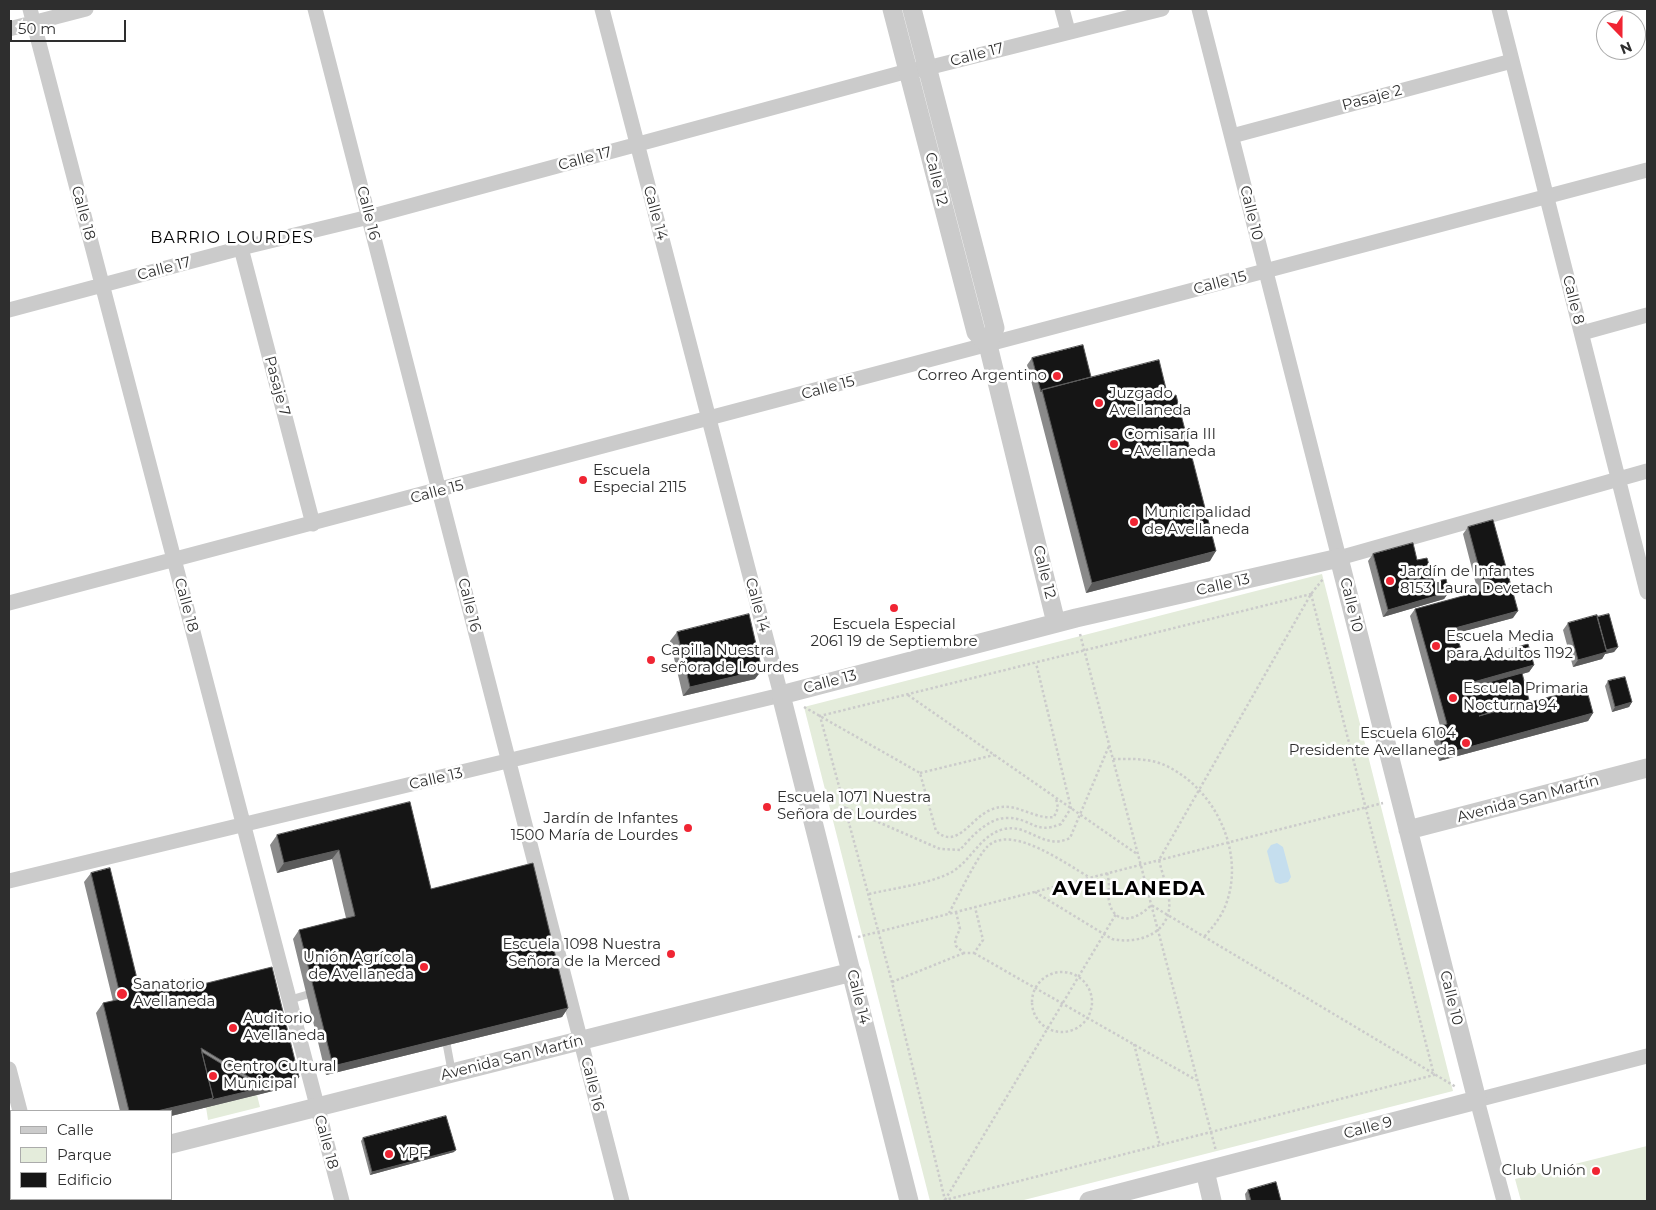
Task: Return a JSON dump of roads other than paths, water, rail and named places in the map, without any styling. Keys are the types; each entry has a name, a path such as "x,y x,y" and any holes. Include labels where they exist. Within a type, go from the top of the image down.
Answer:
{"street":[{"path":"9,29 32,16 86,9"},
{"name":"Calle 16","path":"315,9 622,1201"},
{"name":"Calle 14","path":"602,9 781,695 909,1201"},
{"name":"Calle 12","path":"892,9 918,70 995,328 988,345 1056,623"},
{"name":"Calle 12","path":"912,9 918,70"},
{"path":"1062,9 1068,31"},
{"name":"Calle 17","path":"9,310 241,248 369,217 918,70 1162,9"},
{"name":"Calle 10","path":"1199,9 1504,1201"},
{"name":"Calle 8","path":"1499,9 1647,592"},
{"name":"Calle 18","path":"32,16 342,1201"},
{"name":"Pasaje 2","path":"1232,136 1512,61"},
{"name":"Calle 15","path":"9,603 173,558 439,491 1547,195 1647,170"},
{"name":"Pasaje 7","path":"241,248 313,524"},
{"path":"1582,333 1647,315"},
{"name":"Calle 13","path":"9,881 781,695 1076,618 1339,558 1647,471"},
{"name":"Avenida San Martín","path":"1408,830 1647,768"},
{"name":"Avenida San Martín","path":"172,1144 852,972"},
{"name":"Calle 9","path":"1089,1201 1647,1056"},
{"path":"9,1069 20,1110"},
{"path":"1212,1169 1212,1201"}],"lane":[{"path":"289,1000 306,995"},
{"path":"446,1046 452,1073"}],"water":[{"path":"1277,843 1283,847 1291,877 1288,882 1280,884 1275,882 1267,851 1271,845"}],"place":[{"name":"Correo Argentino","path":"1057,376"},
{"name":"Juzgado Avellaneda","path":"1099,403"},
{"name":"Comisaría III - Avellaneda","path":"1114,444"},
{"name":"Escuela Especial 2115","path":"583,480"},
{"name":"Municipalidad de Avellaneda","path":"1134,522"},
{"name":"Jardín de Infantes 8153 Laura Devetach","path":"1390,581"},
{"name":"Escuela Especial 2061 19 de Septiembre","path":"894,608"},
{"name":"Escuela Media para Adultos 1192","path":"1436,646"},
{"name":"Capilla Nuestra señora de Lourdes","path":"651,660"},
{"name":"Escuela Primaria Nocturna 94","path":"1453,698"},
{"name":"Escuela 6104 Presidente Avellaneda","path":"1466,743"},
{"name":"Escuela 1071 Nuestra Señora de Lourdes","path":"767,807"},
{"name":"Jardín de Infantes 1500 María de Lourdes","path":"688,828"},
{"name":"Escuela 1098 Nuestra Señora de la Merced","path":"671,954"},
{"name":"Unión Agrícola de Avellaneda","path":"424,967"},
{"name":"Sanatorio Avellaneda","path":"122,994"},
{"name":"Auditorio Avellaneda","path":"233,1028"},
{"name":"Centro Cultural Municipal","path":"213,1076"},
{"name":"YPF","path":"389,1154"},
{"name":"Club Unión","path":"1596,1171"}],"district":[{"name":"BARRIO LOURDES","path":"232,238"},
{"name":"AVELLANEDA","path":"1129,889"}]}
